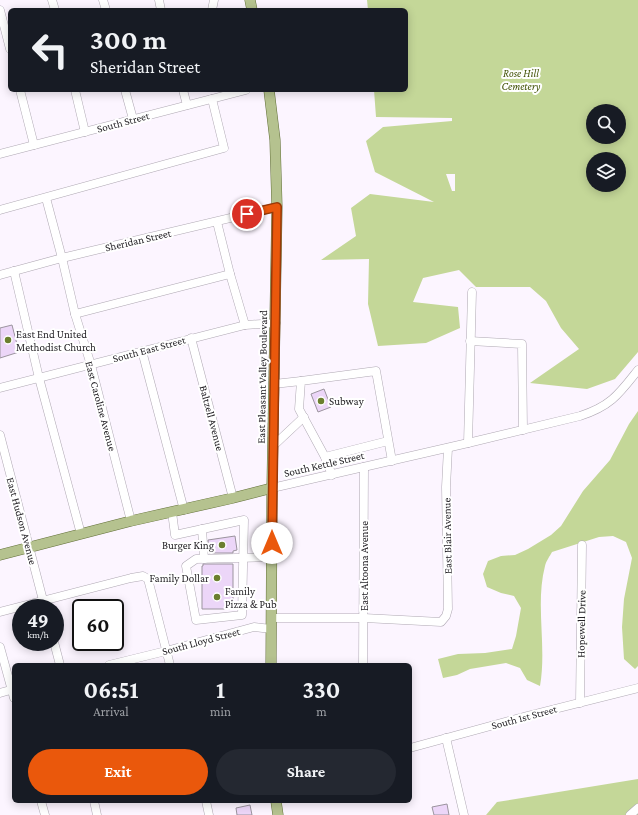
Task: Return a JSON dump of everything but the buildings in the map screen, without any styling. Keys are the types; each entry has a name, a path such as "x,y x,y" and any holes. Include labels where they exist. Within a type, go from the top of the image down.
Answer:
{"main road":[{"name":"East Pleasant Valley Boulevard","path":"269,92 275,140 277,207 271,557 271,663"},
{"name":"South Kettle Street","path":"0,554 272,488"},
{"path":"276,803 278,815"}],"street":[{"path":"0,10 8,41"},
{"path":"21,92 34,145"},
{"path":"75,92 84,132"},
{"path":"125,92 132,120"},
{"path":"184,92 187,105"},
{"name":"South Street","path":"0,154 238,92"},
{"path":"0,210 224,148 212,99"},
{"name":"East Caroline Avenue","path":"46,198 75,314 91,364 131,521"},
{"name":"Sheridan Street","path":"0,275 62,258 277,207"},
{"path":"217,222 245,325"},
{"path":"14,271 39,378 81,534"},
{"path":"75,314 230,274"},
{"path":"468,443 472,292"},
{"name":"South East Street","path":"0,388 245,325 276,323"},
{"name":"Baltzell Avenue","path":"191,338 233,498"},
{"path":"470,341 522,344 523,430"},
{"path":"142,351 184,510"},
{"name":"South Kettle Street","path":"272,488 580,416 604,406 621,391 638,370"},
{"path":"274,384 376,371 392,461"},
{"path":"301,381 300,409 326,457 332,474"},
{"path":"273,446 304,417"},
{"name":"East Hudson Avenue","path":"0,435 43,599"},
{"path":"326,457 388,441"},
{"name":"East Blair Avenue","path":"364,618 442,622 446,616 448,609 446,487 448,448"},
{"name":"East Altoona Avenue","path":"363,663 364,467"},
{"path":"172,512 175,535 244,520 241,630"},
{"path":"202,529 204,559"},
{"name":"Hopewell Drive","path":"580,703 582,545"},
{"path":"242,615 196,620 186,566 196,559 271,557"},
{"path":"61,599 131,578 143,576 148,579 169,663"},
{"path":"0,612 12,610"},
{"path":"271,618 364,618"},
{"name":"South Lloyd Street","path":"117,663 254,627 271,629"},
{"path":"0,647 12,686"},
{"path":"56,651 59,663"},
{"name":"South 1st Street","path":"412,747 638,688"},
{"path":"0,693 12,689"},
{"path":"446,738 464,815"},
{"path":"42,803 45,815"},
{"path":"94,803 97,815"},
{"path":"207,803 210,815"},
{"path":"630,815 638,808"}],"green space":[{"name":"Rose Hill Cemetery","path":"367,0 638,0 638,352 615,379 587,389 530,383 579,349 561,328 546,301 530,287 476,287 459,270 423,278 413,302 458,307 460,328 426,343 378,346 368,304 369,259 321,260 356,236 351,208 370,194 434,202 375,172 366,141 383,127 452,121 452,118 376,117 374,92 408,92 408,8 368,8","holes":["446,174 455,174 455,191 452,191"]},
{"path":"638,411 638,666 635,669 624,659 622,627 624,599 632,558 626,542 613,536 599,537 552,552 547,560 542,581 541,596 542,671 540,686 527,680 520,668 506,663 470,669 457,675 443,678 438,659 458,654 485,653 512,649 521,608 514,596 501,593 487,587 483,574 488,561 501,556 515,555 528,549 551,535 561,526 583,491 610,460 629,424"},
{"path":"638,779 638,815 486,815 497,802"}],"place":[{"name":"East End United Methodist Church","path":"8,340"},
{"name":"Subway","path":"321,401"},
{"name":"Burger King","path":"222,545"},
{"name":"Family Dollar","path":"217,578"},
{"name":"Family Pizza & Pub","path":"217,597"}],"route":[{"path":"247,214 277,207 272,543"}]}
